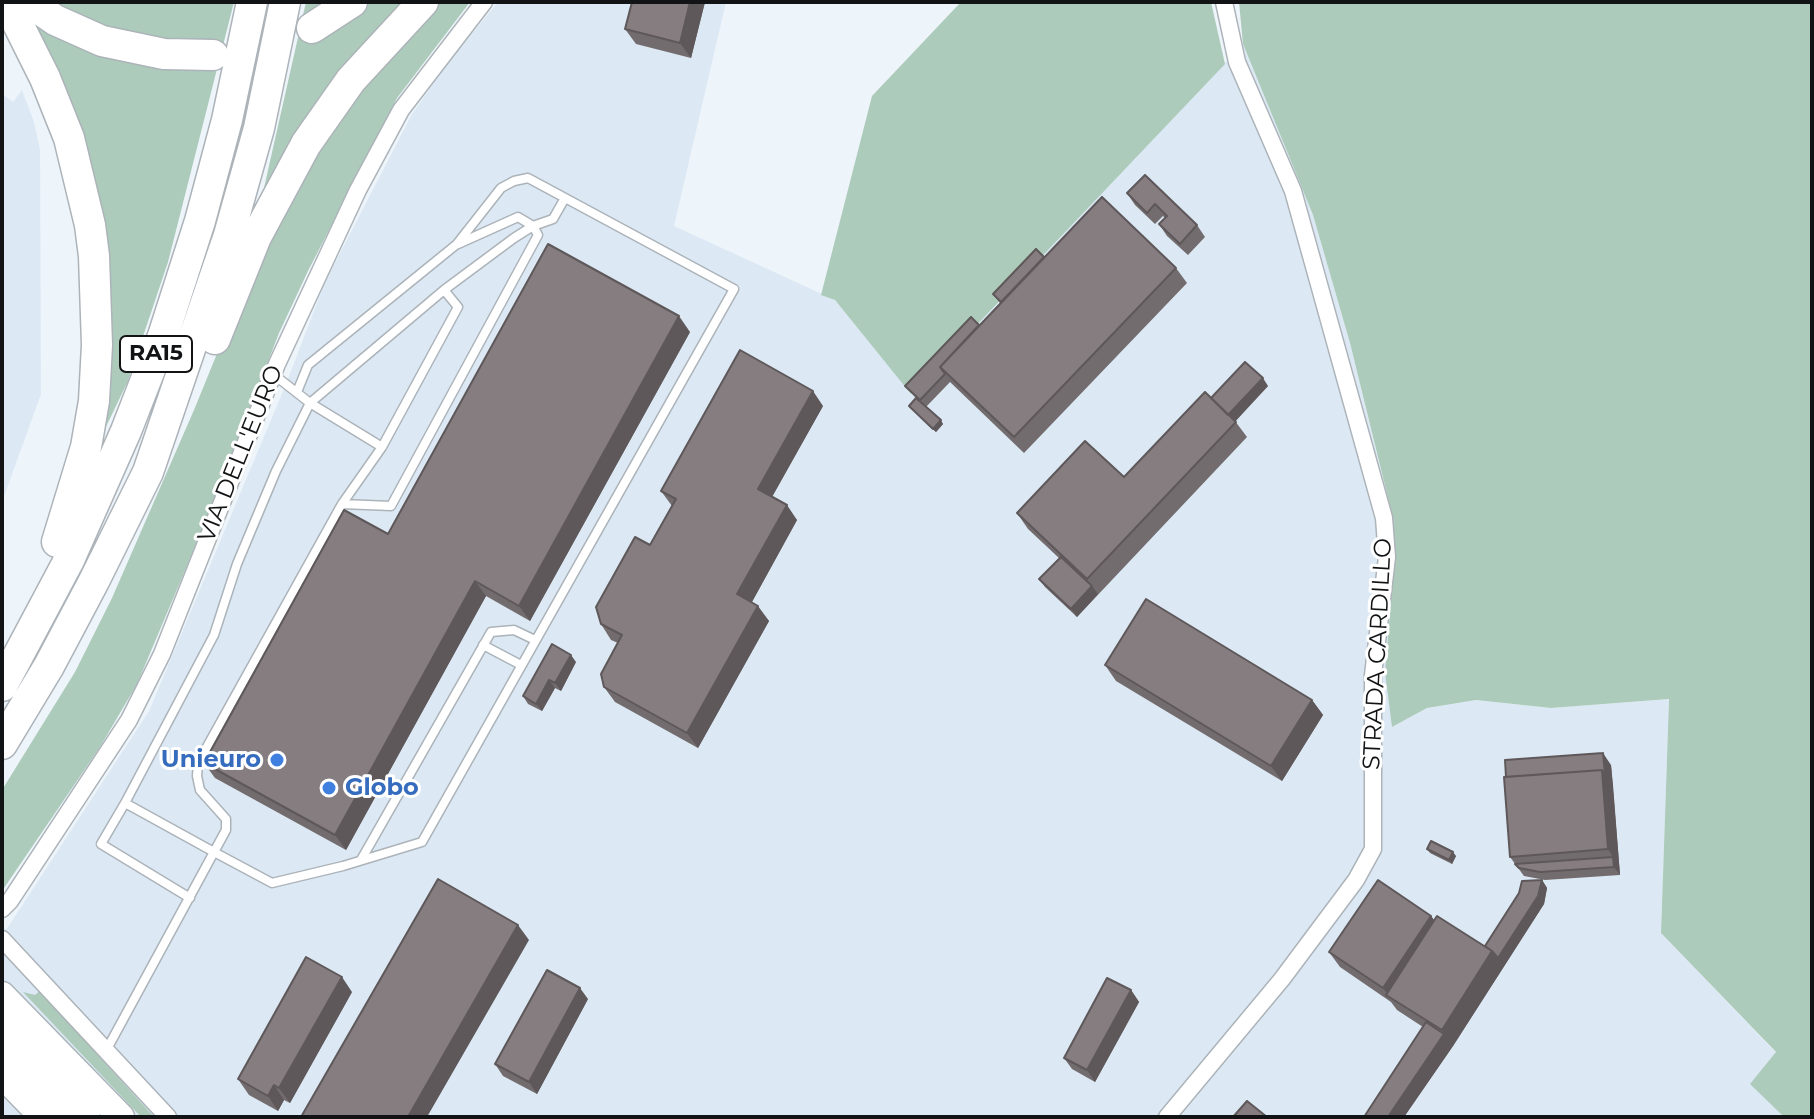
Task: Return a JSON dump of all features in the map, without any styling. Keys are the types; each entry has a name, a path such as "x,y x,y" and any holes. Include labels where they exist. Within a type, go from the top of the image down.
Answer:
{"highway":[{"path":"2,650 39,582 72,499 94,401 97,345 94,256 72,150 45,78 7,2"},
{"path":"29,2 55,20 102,41 164,54 213,55"},
{"name":"RA15","path":"2,686 69,560 126,431 163,336 200,221 227,120 252,2"},
{"name":"RA15","path":"2,744 81,605 148,472 229,235 259,128 285,2"},
{"path":"312,28 352,2"},
{"path":"148,472 190,404 256,237 306,144 351,80 423,2"}],"main road":[{"path":"2,995 121,1117"},
{"path":"2,1027 87,1117"}],"street":[{"name":"VIA DELL'EURO","path":"2,909 129,720 162,654 273,373 314,280 401,110 484,2"},
{"name":"STRADA CARDILLO","path":"1167,1117 1282,979 1356,880 1373,849 1373,675 1387,557 1384,518 1293,191 1237,62 1224,2"},
{"path":"2,939 168,1117"},
{"path":"2,1057 62,1117"},
{"path":"2,1082 36,1117"}],"lane":[{"path":"125,803 272,883 422,842 734,289 528,178 514,181 501,188 457,244 308,365 297,392"},
{"path":"190,898 101,844 214,635 237,564 270,484 310,403 444,290 533,226 553,219 565,198"},
{"path":"342,504 391,506 538,235 533,226 518,217 457,244"},
{"path":"107,1049 226,830 226,819 200,790 198,763 342,504 382,447 458,307 444,290"},
{"path":"273,373 310,403 382,447"},
{"path":"361,861 491,632 514,630 535,640"},
{"path":"483,645 521,665"}],"shaded area":[{"path":"498,2 726,2 674,226 835,300 911,393 1243,44 1313,215 1350,343 1392,515 1395,555 1392,727 1427,708 1476,700 1551,708 1669,699 1661,933 1776,1053 1751,1084 1784,1117 2,1117 2,927 6,930 149,711 286,384 325,282 412,114 447,64"},
{"path":"22,90 40,150 41,394 2,502 2,94 13,102"}],"green space":[{"path":"43,2 234,2 168,262 128,381 102,435 108,307 27,12 125,41"},
{"path":"306,2 341,2 344,21 369,2 413,2 259,210"},
{"path":"436,2 470,2 397,98 308,271 279,333 214,502 137,684 100,747 2,891 2,790 75,672 112,598 247,280 341,108"},
{"path":"961,2 1211,2 1225,64 911,394 835,300 821,295 872,96"},
{"path":"1239,2 1812,2 1812,1117 1784,1117 1750,1084 1776,1052 1661,933 1669,699 1551,708 1476,700 1427,708 1392,727 1385,672 1395,555 1392,514 1350,343 1313,215 1243,44"},
{"path":"41,990 154,1117 141,1117 23,992 35,995"}],"building":[{"path":"632,2 690,2 680,43 625,29"},
{"path":"1145,175 1197,225 1180,244 1159,224 1167,216 1155,204 1147,213 1127,193"},
{"path":"1102,197 1176,268 1014,437 940,367"},
{"path":"548,244 679,316 519,606 475,581 335,835 204,763 344,510 388,534"},
{"path":"1036,249 1044,257 1001,302 993,294"},
{"path":"971,317 979,325 940,367 945,374 920,400 905,386"},
{"path":"740,350 813,391 758,489 787,505 737,594 758,606 687,733 604,687 601,674 622,635 601,624 596,607 635,537 650,545 676,499 661,491"},
{"path":"1245,362 1263,378 1228,415 1211,398"},
{"path":"1205,392 1236,422 1087,579 1017,513 1085,441 1124,477"},
{"path":"916,398 941,420 933,429 909,406"},
{"path":"1061,557 1092,586 1071,609 1039,579"},
{"path":"1146,599 1312,700 1271,766 1105,665"},
{"path":"552,644 571,655 555,683 549,680 536,704 523,696"},
{"path":"1603,753 1605,774 1602,770 1506,777 1505,760"},
{"path":"1602,770 1608,849 1510,857 1504,777"},
{"path":"1431,841 1453,852 1449,860 1427,849"},
{"path":"1613,857 1614,867 1540,872 1519,868 1515,864"},
{"path":"438,879 518,925 408,1117 301,1117"},
{"path":"1378,880 1431,916 1383,988 1329,952"},
{"path":"1542,880 1538,896 1498,958 1485,946 1519,893 1522,881"},
{"path":"1437,916 1492,951 1442,1030 1386,995"},
{"path":"306,957 342,977 279,1088 274,1085 268,1096 238,1079"},
{"path":"547,970 580,988 529,1082 495,1064"},
{"path":"1107,978 1131,990 1087,1070 1064,1058"},
{"path":"1426,1022 1444,1034 1388,1117 1364,1117"},
{"path":"1247,1101 1267,1117 1233,1117"}],"place":[{"name":"Unieuro","path":"277,760"},
{"name":"Globo","path":"329,788"}]}
